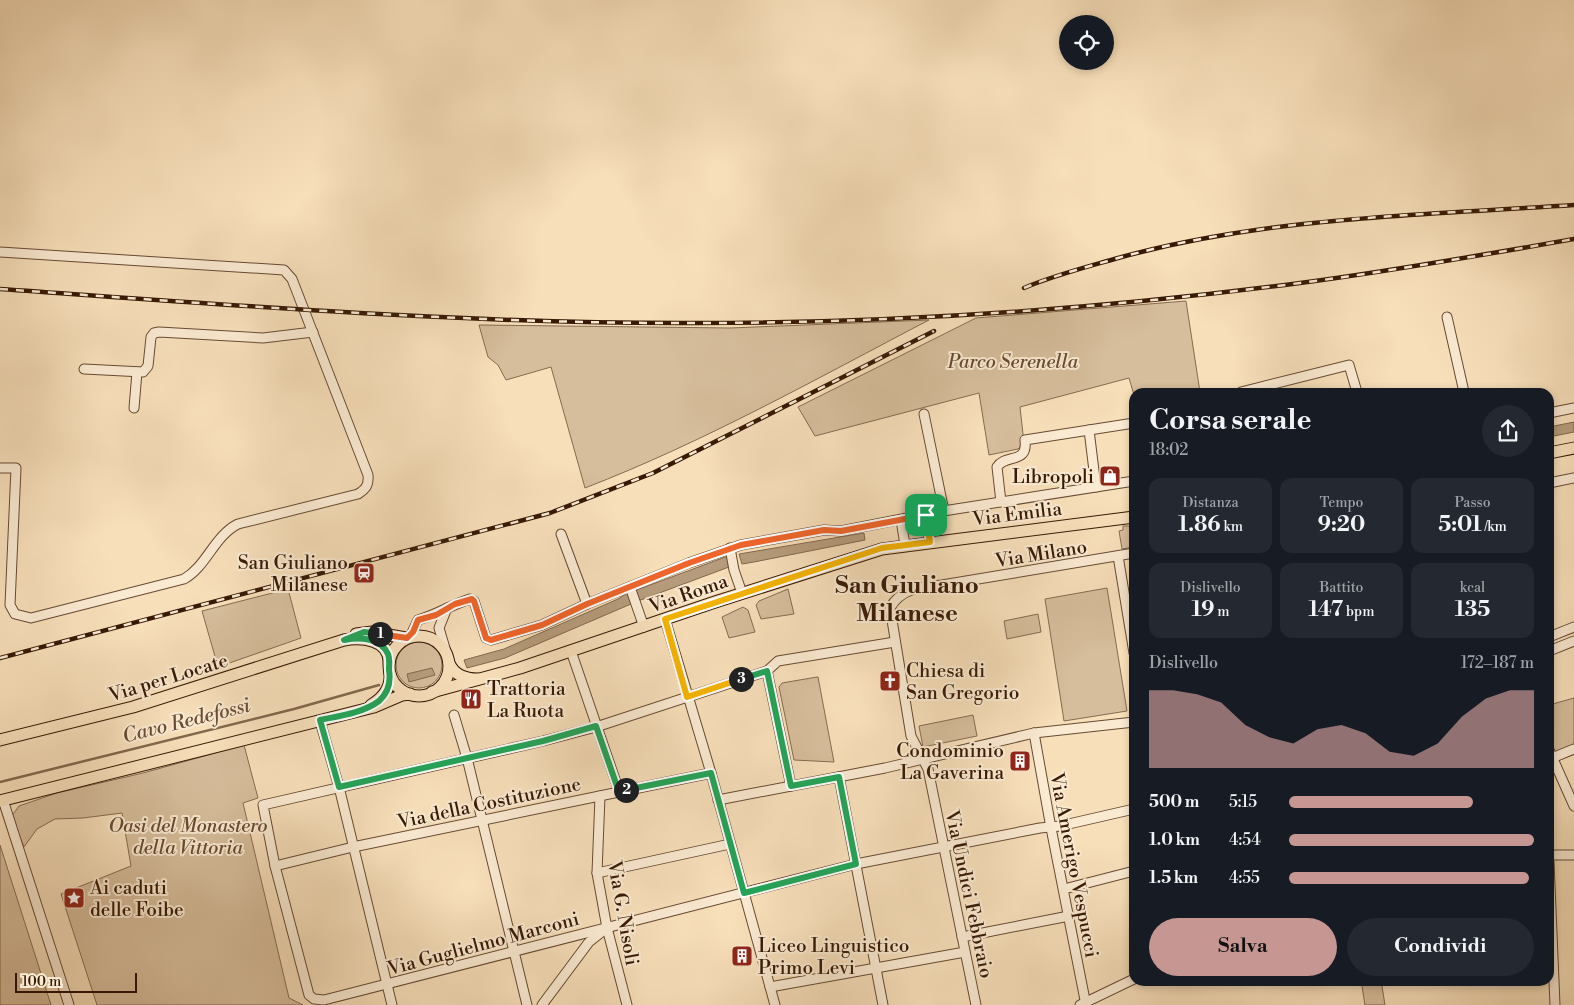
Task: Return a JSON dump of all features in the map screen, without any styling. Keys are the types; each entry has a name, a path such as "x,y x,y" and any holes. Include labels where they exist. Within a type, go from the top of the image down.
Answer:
{"main road":[{"path":"1554,452 1574,448"},
{"name":"Via Emilia","path":"905,545 1129,518"},
{"name":"Via Roma","path":"432,692 482,679 572,651 882,548 905,545"},
{"name":"Via per Locate","path":"0,740 134,707 344,640 354,635 368,632 408,638"},
{"path":"362,710 382,697 388,686 394,649 408,638 420,636 432,639 441,646 453,670 463,677 482,679"},
{"name":"Via per Locate","path":"344,640 362,638 374,641 386,650 390,669"},
{"path":"1,800 379,706 402,695 422,696 432,692 445,680 448,659"},
{"path":"390,669 398,687 410,694"}],"street":[{"path":"0,252 282,269 289,273 368,475 366,488 358,494 231,528 222,535 196,570 184,579 31,618 15,614 10,603 16,468 0,468"},
{"path":"1446,317 1463,388"},
{"path":"84,368 137,372 147,369 151,337 154,333 159,332 266,338 313,332"},
{"path":"1256,388 1349,364 1356,388"},
{"path":"134,408 137,372"},
{"path":"1554,412 1574,408"},
{"path":"924,414 944,511"},
{"path":"1001,502 997,467 999,463 1021,456 1026,449 1025,440 1129,424"},
{"path":"1089,430 1096,487"},
{"path":"1554,482 1574,478"},
{"path":"408,638 418,620 436,615 447,608 470,599 473,600 486,638 489,640 542,625 587,604 732,555 824,530 841,531 944,511 1129,482"},
{"path":"926,515 930,542"},
{"path":"901,520 905,545"},
{"path":"561,534 587,604"},
{"path":"732,555 742,594"},
{"name":"Via Milano","path":"905,592 923,587 1129,555"},
{"path":"1118,556 1129,616"},
{"path":"630,589 644,627"},
{"name":"Via Undici Febbraio","path":"905,592 894,600 890,608 911,736 928,769 976,1005"},
{"path":"447,608 439,628 448,659"},
{"path":"665,619 711,773 775,1005"},
{"path":"1554,635 1574,627"},
{"path":"1554,649 1574,641"},
{"path":"339,787 543,741 596,726 767,671 778,661 895,642"},
{"path":"572,651 619,792"},
{"path":"767,671 791,786"},
{"path":"454,715 467,758 528,1005"},
{"path":"320,720 339,787 352,847 392,1005"},
{"path":"718,800 924,759 1034,733 1129,723"},
{"name":"Via Amerigo Vespucci","path":"1034,733 1084,1005"},
{"path":"1554,753 1574,749"},
{"path":"1554,763 1574,806"},
{"name":"Via della Costituzione","path":"275,866 352,847 711,773"},
{"path":"839,777 882,1005"},
{"name":"Via Guglielmo Marconi","path":"339,787 263,805 275,866 307,989 311,997 324,1000 856,864 1040,828 1050,828 1129,810"},
{"name":"Via G. Nisoli","path":"600,796 597,873 607,928 627,1005"},
{"path":"1,800 68,1005"},
{"path":"597,873 730,844"},
{"path":"1554,855 1574,855"},
{"path":"1064,890 1129,873"},
{"path":"962,937 1069,916"},
{"path":"542,1005 590,942 607,928"},
{"path":"770,987 965,952"},
{"path":"1084,1005 1129,981"},
{"path":"1554,981 1555,1005"}],"green space":[{"name":"Parco Serenella","path":"1186,301 1199,388 1132,388 1129,378 1020,407 1024,443 1018,449 989,455 979,393 815,436 798,407 976,318"},
{"path":"929,320 802,387 673,451 585,488 551,367 506,380 498,365 488,357 479,325 730,328"},
{"path":"1123,526 1129,526 1129,548 1122,549 1119,531 1123,530"},
{"path":"1107,588 1127,711 1064,721 1045,599"},
{"path":"288,589 301,638 218,667 202,611"},
{"path":"788,589 794,614 761,619 756,605 759,601"},
{"path":"743,607 748,610 755,632 729,638 722,617"},
{"path":"1038,614 1041,632 1007,639 1004,621"},
{"path":"415,642 423,642 432,646 438,652 442,665 438,678 432,684 423,688 415,688 406,684 400,678 396,669 396,661 400,652 406,646"},
{"path":"818,677 834,762 794,760 779,687 782,683"},
{"path":"1574,698 1574,745 1554,753 1554,704"},
{"path":"973,715 977,736 923,747 919,726"},
{"name":"Oasi del Monastero della Vittoria","path":"244,745 258,798 243,803 289,998 303,1005 97,1005 61,894 131,866 122,813 83,818 55,819 37,829 24,847 11,817 19,806 57,793 143,773"},
{"path":"0,845 51,1005 0,1005"},
{"path":"1362,986 1382,986 1385,1005 1365,1005"}],"shaded area":[{"path":"1574,422 1574,432 1554,436 1554,426"},
{"path":"864,533 865,540 754,562 742,564 739,554"},
{"path":"728,556 729,567 638,601 634,591"},
{"path":"629,592 631,604 505,658 467,668 464,660 504,649 618,599"},
{"path":"432,668 435,675 409,682 407,674"}],"waterway":[{"name":"Cavo Redefossi","path":"0,782 294,709 379,685"}],"railway":[{"path":"1024,288 1059,275 1118,258 1174,244 1231,234 1287,226 1402,215 1574,205"},
{"path":"0,289 436,317 698,323 848,320 999,313 1225,292 1369,273 1574,239"},
{"path":"0,658 550,513 653,473 934,331"}],"place":[{"name":"Libropoli","path":"1110,476"},
{"name":"San Giuliano Milanese","path":"364,573"},
{"name":"Chiesa di San Gregorio","path":"890,681"},
{"name":"Trattoria La Ruota","path":"471,699"},
{"name":"Condominio La Gaverina","path":"1020,761"},
{"name":"Ai caduti delle Foibe","path":"74,898"},
{"name":"Liceo Linguistico Primo Levi","path":"742,956"}],"district":[{"name":"San Giuliano Milanese","path":"907,599"}],"route":[{"path":"926,515 930,542 882,548 665,619 687,697 767,671 791,786 839,777 856,864 744,893 711,773 619,792 596,726 543,741 339,787 320,720 362,710 374,704 382,697 390,681 389,659 386,650 374,641 366,639 344,640 354,635 372,632 406,638 410,637 418,620 426,619 455,604 472,599 486,638 491,640 542,625 587,604 689,563 741,545 824,530 841,531 926,515"}]}
